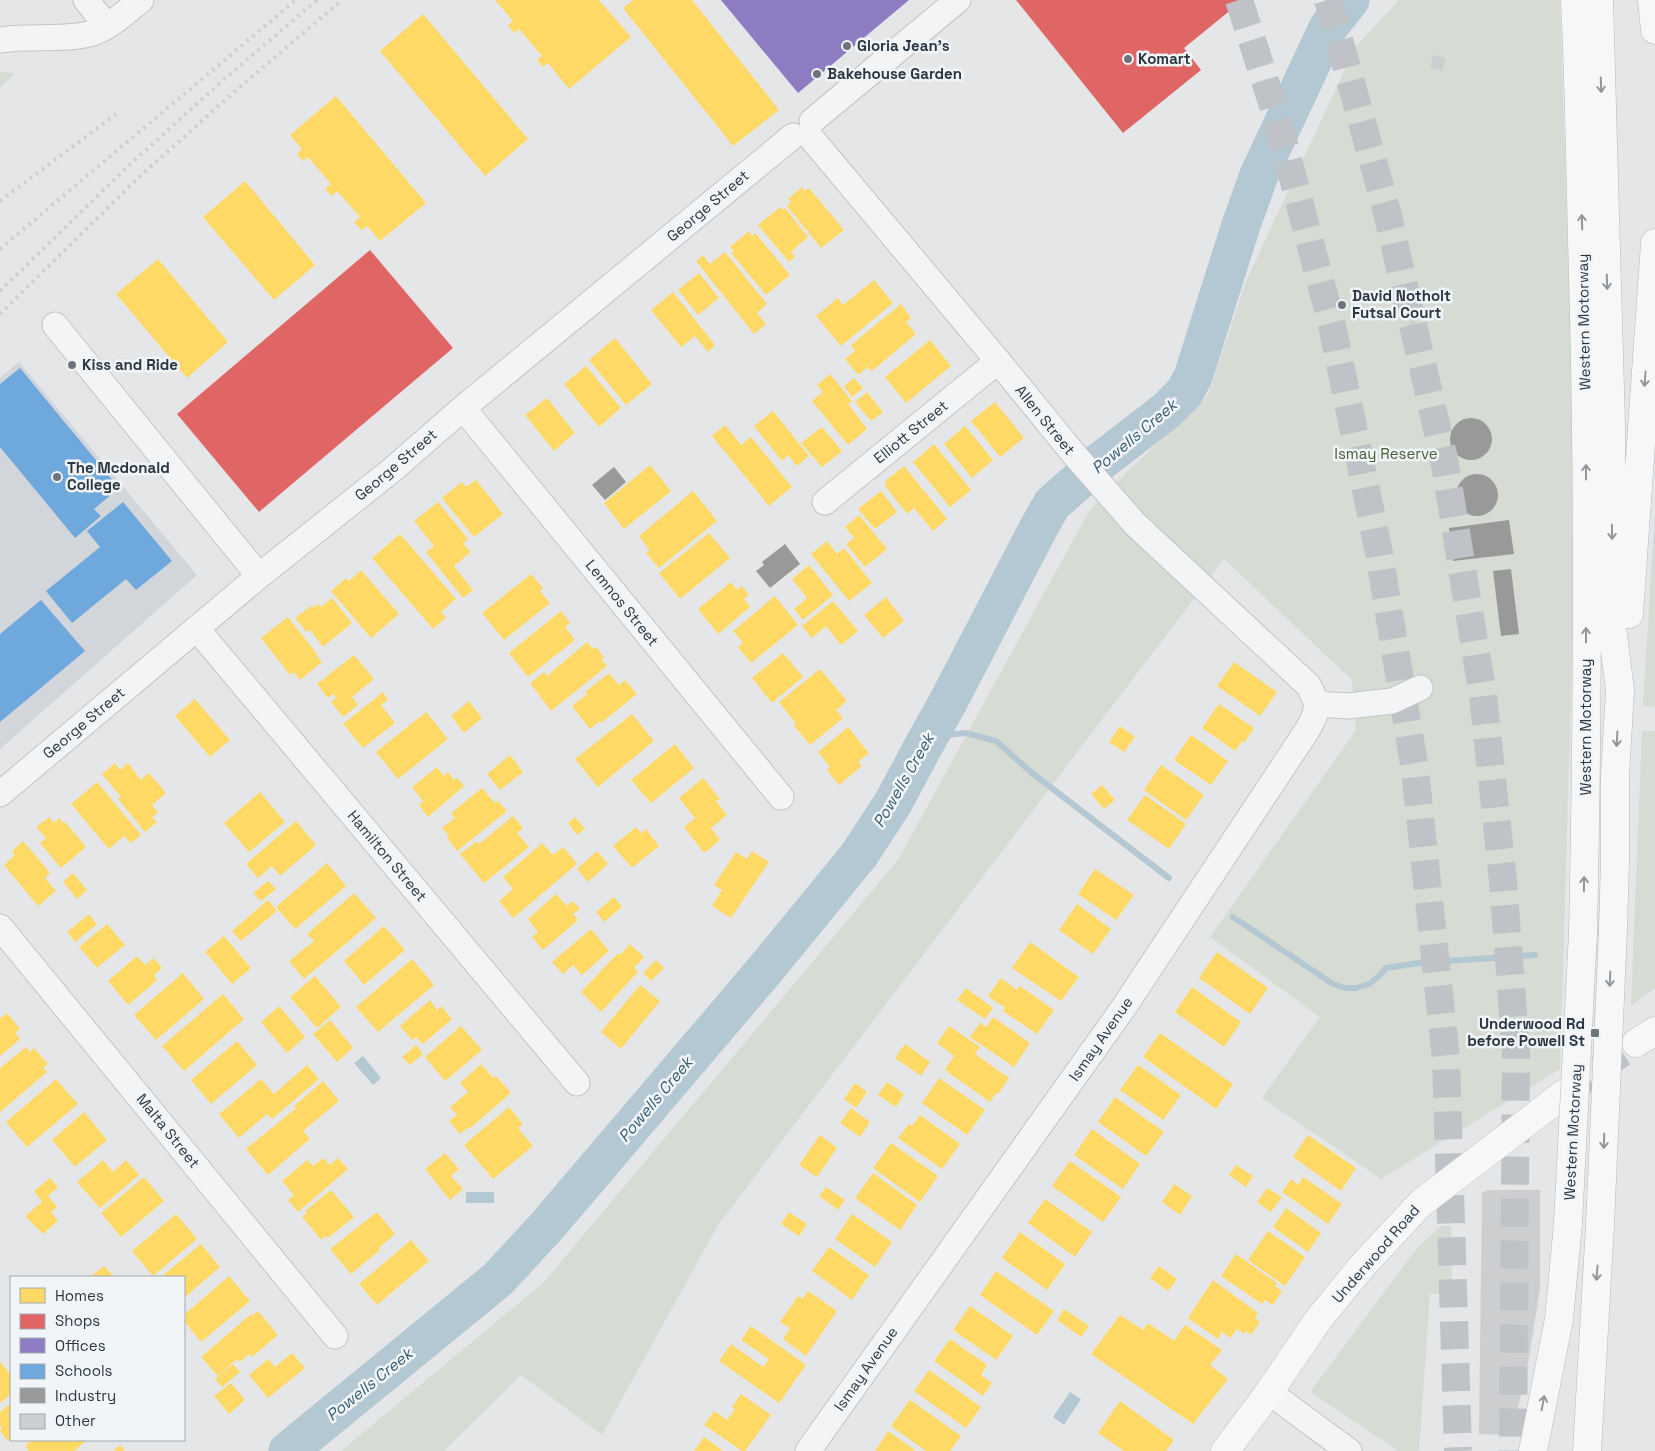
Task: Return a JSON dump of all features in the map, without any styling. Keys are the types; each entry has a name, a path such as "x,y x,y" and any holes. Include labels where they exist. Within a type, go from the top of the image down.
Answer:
{"main road":[{"name":"Western Motorway","path":"1575,0 1588,36 1611,426 1612,626 1620,690 1615,776 1615,861 1600,1224 1587,1451"},
{"name":"Western Motorway","path":"1533,1451 1559,1319 1567,1232 1583,933 1586,805 1587,523 1585,354 1588,36 1599,0"},
{"path":"1652,0 1655,30"},
{"path":"1620,690 1628,627 1655,243"},
{"name":"Underwood Road","path":"1225,1451 1269,1392 1318,1320 1363,1265 1421,1203 1565,1092"}],"street":[{"path":"86,0 106,26"},
{"path":"0,40 28,36 74,36 94,33 141,0"},
{"name":"George Street","path":"0,794 259,576 392,470 463,408 806,132 958,0"},
{"name":"Allen Street","path":"806,132 1100,486 1139,528 1309,686 1317,704"},
{"path":"55,325 259,576"},
{"name":"Elliott Street","path":"825,502 998,361"},
{"name":"Lemnos Street","path":"463,408 781,797"},
{"name":"Hamilton Street","path":"197,629 577,1083"},
{"path":"1317,704 1348,706 1392,701 1420,688"},
{"name":"Ismay Avenue","path":"808,1451 1124,1006 1308,729 1314,717 1317,704"},
{"name":"Malta Street","path":"0,927 335,1336"},
{"path":"1269,1392 1349,1451"}],"shaded area":[{"name":"The Mcdonald College","path":"19,362 197,575 0,749 0,378"}],"green space":[{"name":"Ismay Reserve","path":"1399,0 1560,0 1572,384 1573,628 1560,1069 1381,1179 1262,1098 1320,1017 1210,937 1356,730 1352,680 1224,559 718,1225 602,1435 521,1375 444,1451 341,1451 544,1282 898,860 1089,511 1208,395 1247,279 1356,46"},
{"path":"0,72 16,73 0,88"},
{"path":"1655,508 1655,707 1643,706"},
{"path":"1642,731 1655,731 1655,988 1631,1006"},
{"path":"1441,1226 1451,1226 1452,1294 1430,1294 1419,1451 1398,1451 1310,1392 1418,1247"}],"water":[{"path":"363,1056 381,1078 373,1085 354,1063"},
{"path":"466,1192 494,1192 494,1203 466,1203"},
{"path":"1070,1392 1081,1399 1064,1425 1053,1417"}],"building: Homes":[{"path":"495,0 599,0 631,37 569,89 548,63 543,67 537,60 542,56 519,29 514,33 508,25 513,21"},
{"path":"633,0 692,0 779,110 733,146 623,8"},
{"path":"423,14 528,139 485,176 380,51"},
{"path":"336,96 426,203 380,241 367,226 361,230 354,222 360,217 337,191 332,196 325,189 331,184 308,157 303,161 297,154 302,149 290,135"},
{"path":"245,181 315,265 274,300 203,217"},
{"path":"802,187 805,191 809,188 844,230 821,248 787,206 791,202 788,199"},
{"path":"780,207 783,210 785,208 808,237 791,252 795,257 789,262 758,225"},
{"path":"749,231 752,236 755,233 790,275 766,295 731,253 734,251 730,247"},
{"path":"725,252 767,304 757,313 766,324 754,334 696,261 703,255 710,264"},
{"path":"158,259 228,342 187,378 116,294"},
{"path":"699,273 719,298 698,315 678,290"},
{"path":"874,280 893,303 841,346 816,316 838,298 843,305"},
{"path":"673,292 715,345 708,352 695,336 681,347 651,310"},
{"path":"901,304 911,318 906,322 916,334 872,371 868,367 858,375 845,359 855,351 851,345"},
{"path":"615,338 652,384 626,405 589,360"},
{"path":"930,340 951,366 906,403 885,377"},
{"path":"586,366 621,408 599,427 564,384"},
{"path":"830,374 852,401 848,404 867,429 848,445 812,401 823,392 817,385"},
{"path":"854,378 863,388 852,397 844,386"},
{"path":"867,392 883,412 871,421 855,402"},
{"path":"547,398 575,433 554,451 525,415"},
{"path":"995,402 1024,438 1000,457 971,421"},
{"path":"773,411 809,456 797,466 788,455 782,461 754,426"},
{"path":"725,425 741,445 751,437 792,487 769,506 712,436"},
{"path":"965,426 993,460 972,478 944,444"},
{"path":"822,427 842,451 822,467 801,443"},
{"path":"934,444 971,490 950,507 913,462"},
{"path":"650,465 671,491 624,529 604,503"},
{"path":"904,466 947,519 933,531 914,508 907,514 885,486 887,484 884,482"},
{"path":"476,480 503,514 474,537 442,498 462,482 466,487"},
{"path":"693,491 717,521 659,568 646,553 649,550 639,536"},
{"path":"881,491 897,512 875,529 858,509"},
{"path":"438,502 468,539 463,543 471,552 454,566 473,590 463,598 426,552 434,546 414,521"},
{"path":"859,515 887,549 865,567 846,544 854,538 845,527"},
{"path":"709,533 730,558 680,599 659,573"},
{"path":"400,534 456,599 441,612 446,618 433,629 372,558"},
{"path":"827,541 837,554 844,548 872,583 849,601 811,554"},
{"path":"809,565 833,595 803,620 794,609 807,598 792,579"},
{"path":"361,570 399,614 371,638 331,591 346,578 349,581"},
{"path":"531,574 543,588 540,591 550,603 504,640 482,613"},
{"path":"731,582 737,590 742,586 749,595 744,599 750,607 718,634 698,609"},
{"path":"775,596 798,625 751,663 738,647 743,643 733,631"},
{"path":"886,597 904,621 883,638 864,615"},
{"path":"332,598 352,623 323,647 310,630 307,632 295,618 311,606 313,608 318,604 321,607"},
{"path":"833,601 858,631 841,645 826,626 812,638 802,626"},
{"path":"561,611 570,623 565,627 575,640 528,677 509,653"},
{"path":"288,617 322,662 300,680 294,672 290,675 261,638"},
{"path":"587,642 593,649 596,647 604,657 601,659 607,666 551,711 530,683 544,672 547,676"},
{"path":"783,653 803,677 772,703 752,678"},
{"path":"354,655 374,679 352,697 358,705 343,717 331,702 336,698 333,694 328,698 317,684"},
{"path":"1234,662 1277,692 1260,716 1217,686"},
{"path":"820,669 847,701 836,710 843,718 810,745 794,726 796,724 779,702"},
{"path":"609,673 619,685 625,680 637,694 601,723 600,721 590,729 572,706 587,694 585,692"},
{"path":"383,692 388,700 381,705 395,723 363,748 343,724"},
{"path":"195,699 230,740 210,757 175,716"},
{"path":"469,701 482,718 464,733 451,716"},
{"path":"1219,704 1254,728 1244,743 1242,741 1235,751 1202,728"},
{"path":"426,712 448,739 398,779 376,752"},
{"path":"632,714 654,741 598,787 575,759"},
{"path":"1120,726 1135,737 1124,752 1109,742"},
{"path":"848,727 869,753 858,762 862,766 839,785 827,770 830,767 818,752"},
{"path":"1191,735 1228,761 1211,785 1174,760"},
{"path":"675,744 694,768 651,803 631,780"},
{"path":"510,755 523,772 500,790 487,774"},
{"path":"115,763 120,770 128,763 141,780 149,773 166,793 152,805 158,812 152,817 157,822 145,832 118,799 121,797 102,774"},
{"path":"1161,765 1204,795 1186,820 1144,790"},
{"path":"437,767 444,776 448,772 454,780 457,778 464,786 428,817 419,805 423,801 412,787"},
{"path":"703,778 720,799 716,801 727,815 711,828 720,840 704,853 684,827 695,818 679,798"},
{"path":"97,782 141,835 131,843 124,836 109,849 71,804"},
{"path":"1102,785 1115,800 1104,809 1091,794"},
{"path":"482,788 495,803 498,801 507,811 457,851 442,828 455,818 451,813"},
{"path":"260,792 285,822 249,852 224,823"},
{"path":"1145,795 1186,824 1169,849 1127,820"},
{"path":"513,816 523,828 517,833 529,847 484,883 460,854 477,841 479,844"},
{"path":"49,817 54,823 59,818 63,823 65,822 86,847 61,868 40,843 46,838 36,827"},
{"path":"575,817 585,829 577,835 568,823"},
{"path":"296,821 316,845 280,876 272,866 258,878 246,864"},
{"path":"636,827 641,833 646,829 659,846 632,868 613,846"},
{"path":"23,841 50,873 45,878 56,891 38,906 4,865 15,855 12,851"},
{"path":"542,843 553,855 563,847 577,864 513,918 499,901 513,889 503,877"},
{"path":"597,851 608,864 588,882 577,869"},
{"path":"752,851 769,862 731,918 712,906 722,890 714,885 736,852 747,859"},
{"path":"327,863 346,886 295,929 276,907"},
{"path":"1095,869 1134,895 1116,920 1078,894"},
{"path":"73,873 87,890 77,899 63,882"},
{"path":"268,881 276,889 261,901 253,893"},
{"path":"354,893 376,918 304,979 289,961 314,941 307,934"},
{"path":"556,894 567,906 573,901 580,909 573,914 578,920 543,950 532,937 538,932 528,919"},
{"path":"614,897 622,907 604,922 596,912"},
{"path":"268,900 277,911 241,941 232,931"},
{"path":"1077,904 1111,929 1093,954 1059,930"},
{"path":"89,914 97,924 75,942 67,932"},
{"path":"107,924 125,945 97,968 79,947"},
{"path":"384,926 405,950 364,985 344,961"},
{"path":"591,929 609,951 582,975 573,965 563,974 552,962"},
{"path":"224,936 251,968 232,984 205,952"},
{"path":"1030,942 1079,977 1061,1001 1012,968"},
{"path":"630,944 644,957 634,968 638,972 601,1012 581,992 618,953 620,955"},
{"path":"1217,952 1268,988 1250,1014 1199,978"},
{"path":"137,956 145,965 154,958 162,968 154,975 157,980 128,1005 108,981"},
{"path":"412,959 434,985 378,1032 356,1007"},
{"path":"656,960 664,968 651,981 643,973"},
{"path":"183,973 204,999 156,1040 134,1015"},
{"path":"315,976 341,1007 317,1028 290,997"},
{"path":"1001,978 1017,990 1020,986 1054,1010 1037,1034 1003,1011 1005,1008 988,996"},
{"path":"640,985 660,1001 621,1049 601,1032"},
{"path":"1192,987 1241,1022 1224,1047 1175,1012"},
{"path":"966,988 993,1008 985,1019 957,1000"},
{"path":"223,994 244,1019 184,1071 162,1046"},
{"path":"430,1000 437,1010 441,1006 452,1019 423,1044 416,1037 412,1040 400,1026"},
{"path":"279,1006 305,1037 287,1053 261,1022"},
{"path":"7,1013 20,1029 15,1033 20,1039 0,1056 0,1016 2,1018"},
{"path":"993,1017 1030,1043 1014,1067 970,1037 980,1023 986,1027"},
{"path":"330,1020 353,1048 337,1062 313,1034"},
{"path":"461,1026 482,1050 445,1081 425,1057"},
{"path":"949,1026 980,1047 975,1054 1009,1078 990,1102 945,1069 954,1056 937,1043"},
{"path":"1160,1033 1233,1084 1216,1109 1143,1057"},
{"path":"237,1041 257,1065 211,1104 191,1080"},
{"path":"905,1044 930,1062 921,1076 895,1058"},
{"path":"416,1045 423,1054 410,1065 402,1057"},
{"path":"26,1047 30,1052 34,1048 48,1064 43,1068 47,1072 0,1112 0,1068"},
{"path":"481,1064 493,1078 496,1076 511,1093 469,1129 468,1127 460,1134 449,1121 457,1115 450,1107 468,1092 460,1083"},
{"path":"307,1065 319,1079 272,1119 267,1114 239,1138 219,1114 261,1079 274,1094"},
{"path":"1138,1065 1181,1095 1163,1120 1120,1090"},
{"path":"939,1078 985,1110 967,1135 922,1103"},
{"path":"56,1079 78,1104 27,1147 6,1122"},
{"path":"323,1081 339,1101 303,1131 310,1139 268,1175 246,1149 296,1108 294,1106"},
{"path":"887,1082 904,1094 896,1107 878,1095"},
{"path":"855,1083 867,1092 856,1108 844,1099"},
{"path":"1115,1097 1164,1132 1146,1156 1098,1122"},
{"path":"509,1107 523,1124 518,1128 533,1146 493,1179 464,1145"},
{"path":"851,1108 870,1122 860,1137 840,1123"},
{"path":"84,1112 107,1140 75,1167 52,1140"},
{"path":"920,1115 960,1144 942,1169 898,1138 909,1124 912,1126"},
{"path":"1092,1129 1140,1164 1123,1189 1074,1155"},
{"path":"820,1135 837,1148 817,1177 799,1165"},
{"path":"1308,1135 1356,1168 1341,1191 1293,1157"},
{"path":"891,1143 938,1176 920,1202 873,1168"},
{"path":"445,1153 459,1169 451,1176 463,1189 450,1200 425,1169"},
{"path":"323,1158 330,1165 338,1158 348,1169 298,1212 288,1200 294,1195 282,1181 307,1160 313,1166"},
{"path":"103,1160 113,1172 126,1160 139,1175 100,1208 77,1182"},
{"path":"1070,1161 1121,1197 1103,1222 1052,1186"},
{"path":"1236,1165 1253,1176 1246,1187 1229,1175"},
{"path":"873,1173 917,1205 900,1230 855,1198"},
{"path":"144,1177 164,1201 121,1237 101,1213"},
{"path":"1303,1177 1342,1204 1328,1224 1282,1192 1291,1179 1298,1185"},
{"path":"50,1178 58,1187 48,1196 57,1207 51,1212 58,1221 43,1234 25,1216 42,1202 34,1191"},
{"path":"1174,1184 1192,1196 1180,1215 1162,1202"},
{"path":"826,1187 845,1200 838,1210 819,1196"},
{"path":"1267,1188 1282,1197 1271,1212 1257,1202"},
{"path":"331,1190 354,1217 328,1238 326,1236 321,1240 302,1217 307,1213 305,1211"},
{"path":"1045,1199 1092,1232 1075,1257 1028,1223"},
{"path":"1286,1208 1321,1233 1308,1252 1273,1227"},
{"path":"377,1212 395,1234 379,1248 380,1250 351,1274 330,1249"},
{"path":"789,1212 807,1224 799,1236 781,1224"},
{"path":"176,1214 197,1239 153,1276 132,1251"},
{"path":"852,1214 892,1242 875,1267 835,1239"},
{"path":"1268,1231 1305,1257 1285,1286 1248,1260"},
{"path":"1020,1232 1065,1264 1047,1290 1002,1258"},
{"path":"411,1240 429,1261 377,1305 359,1284"},
{"path":"201,1244 220,1267 185,1297 185,1276 162,1276"},
{"path":"829,1247 869,1275 852,1300 812,1271"},
{"path":"1236,1254 1277,1283 1275,1286 1282,1291 1273,1305 1265,1300 1262,1304 1221,1276"},
{"path":"104,1266 113,1276 91,1276"},
{"path":"1159,1266 1177,1279 1168,1291 1150,1278"},
{"path":"996,1271 1054,1311 1037,1335 980,1295"},
{"path":"229,1276 250,1301 201,1342 185,1322 185,1314"},
{"path":"1213,1280 1258,1313 1255,1318 1260,1322 1251,1335 1246,1331 1244,1334 1237,1329 1230,1338 1222,1332 1218,1339 1188,1318"},
{"path":"808,1291 837,1311 806,1356 783,1339 790,1328 780,1322 798,1296 803,1299"},
{"path":"970,1306 1013,1336 996,1360 953,1330"},
{"path":"1064,1309 1089,1326 1081,1337 1057,1320"},
{"path":"258,1311 278,1335 252,1357 249,1354 240,1362 237,1359 218,1376 201,1357 251,1314 252,1316"},
{"path":"1120,1315 1143,1330 1148,1323 1174,1341 1185,1325 1222,1350 1210,1365 1228,1379 1193,1424 1091,1354"},
{"path":"751,1326 806,1365 779,1403 719,1361 731,1344 763,1367 769,1359 741,1340"},
{"path":"950,1339 987,1365 981,1375 992,1383 983,1396 934,1361"},
{"path":"292,1353 305,1368 268,1398 249,1375 268,1359 275,1367"},
{"path":"0,1362 10,1374 10,1395 0,1403"},
{"path":"233,1364 240,1372 222,1387 215,1379"},
{"path":"929,1370 981,1407 966,1428 914,1391"},
{"path":"231,1383 245,1400 229,1414 214,1396"},
{"path":"741,1394 771,1415 745,1451 742,1451 704,1425 714,1411 727,1420 735,1409 732,1407"},
{"path":"910,1400 961,1436 950,1451 926,1451 891,1426"},
{"path":"1120,1401 1174,1440 1166,1451 1124,1451 1098,1433"},
{"path":"10,1404 10,1439 8,1441 0,1431 2,1428 0,1426 0,1412"},
{"path":"888,1431 916,1451 875,1451"},
{"path":"704,1437 723,1451 694,1451"},
{"path":"31,1441 86,1441 74,1451 29,1451 25,1446"},
{"path":"120,1445 125,1451 113,1451"}],"building: Shops":[{"name":"Komart","path":"1016,0 1243,0 1184,48 1201,70 1123,133"},
{"path":"370,250 453,348 259,512 177,414"}],"building: Offices":[{"path":"721,0 909,0 798,93"}],"building: Schools":[{"path":"20,368 119,488 94,509 101,516 75,538 0,447 0,384"},
{"path":"123,502 172,561 136,590 126,579 72,623 46,591 100,547 87,531"},
{"path":"41,600 85,651 0,722 0,634"}],"building: Industry":[{"path":"1475,418 1483,421 1489,427 1492,439 1489,451 1483,457 1467,460 1459,457 1453,451 1450,435 1453,427 1459,421"},
{"path":"614,467 626,482 605,500 592,485"},
{"path":"1481,474 1489,477 1495,483 1498,495 1495,507 1489,513 1473,516 1465,513 1459,507 1456,491 1459,483 1465,477"},
{"path":"1509,520 1514,554 1453,561 1449,528"},
{"path":"785,544 800,564 770,588 756,571 764,565 762,562"},
{"path":"1511,569 1519,634 1501,636 1493,571"}],"building: Other":[{"path":"1433,55 1446,58 1442,71 1430,68"},
{"path":"1413,319 1421,327 1407,341 1400,334"},
{"path":"1488,1190 1540,1190 1540,1289 1528,1363 1512,1435 1479,1434 1482,1193"}],"waterway":[{"name":"Powells Creek","path":"288,1451 498,1279 547,1226 764,971 859,855 893,803 1052,504 1101,461 1166,411 1184,393 1193,377 1241,225 1259,175 1328,28 1350,0"},
{"path":"924,745 947,735 966,733 996,741 1032,773 1169,878"},
{"path":"1233,917 1333,984 1345,988 1356,988 1369,984 1386,968 1419,963 1535,955"}],"tunnel":[{"path":"1239,0 1277,118 1332,325 1379,553 1415,770 1446,1059 1458,1451"},
{"path":"1328,0 1387,212 1444,459 1483,696 1503,881 1516,1052 1513,1451"},
{"path":"1565,1093 1636,1043"}],"railway":[{"path":"0,249 296,0"},
{"path":"0,291 124,170 222,81 317,0"},
{"path":"0,314 136,180 233,93 342,0"},
{"path":"0,201 119,112"}],"place":[{"name":"Gloria Jean's","path":"847,46"},
{"name":"Komart","path":"1128,59"},
{"name":"Bakehouse Garden","path":"817,74"},
{"name":"David Notholt Futsal Court","path":"1342,305"},
{"name":"Kiss and Ride","path":"72,365"},
{"name":"The Mcdonald College","path":"57,477"},
{"name":"Underwood Rd before Powell St","path":"1595,1033"}]}
